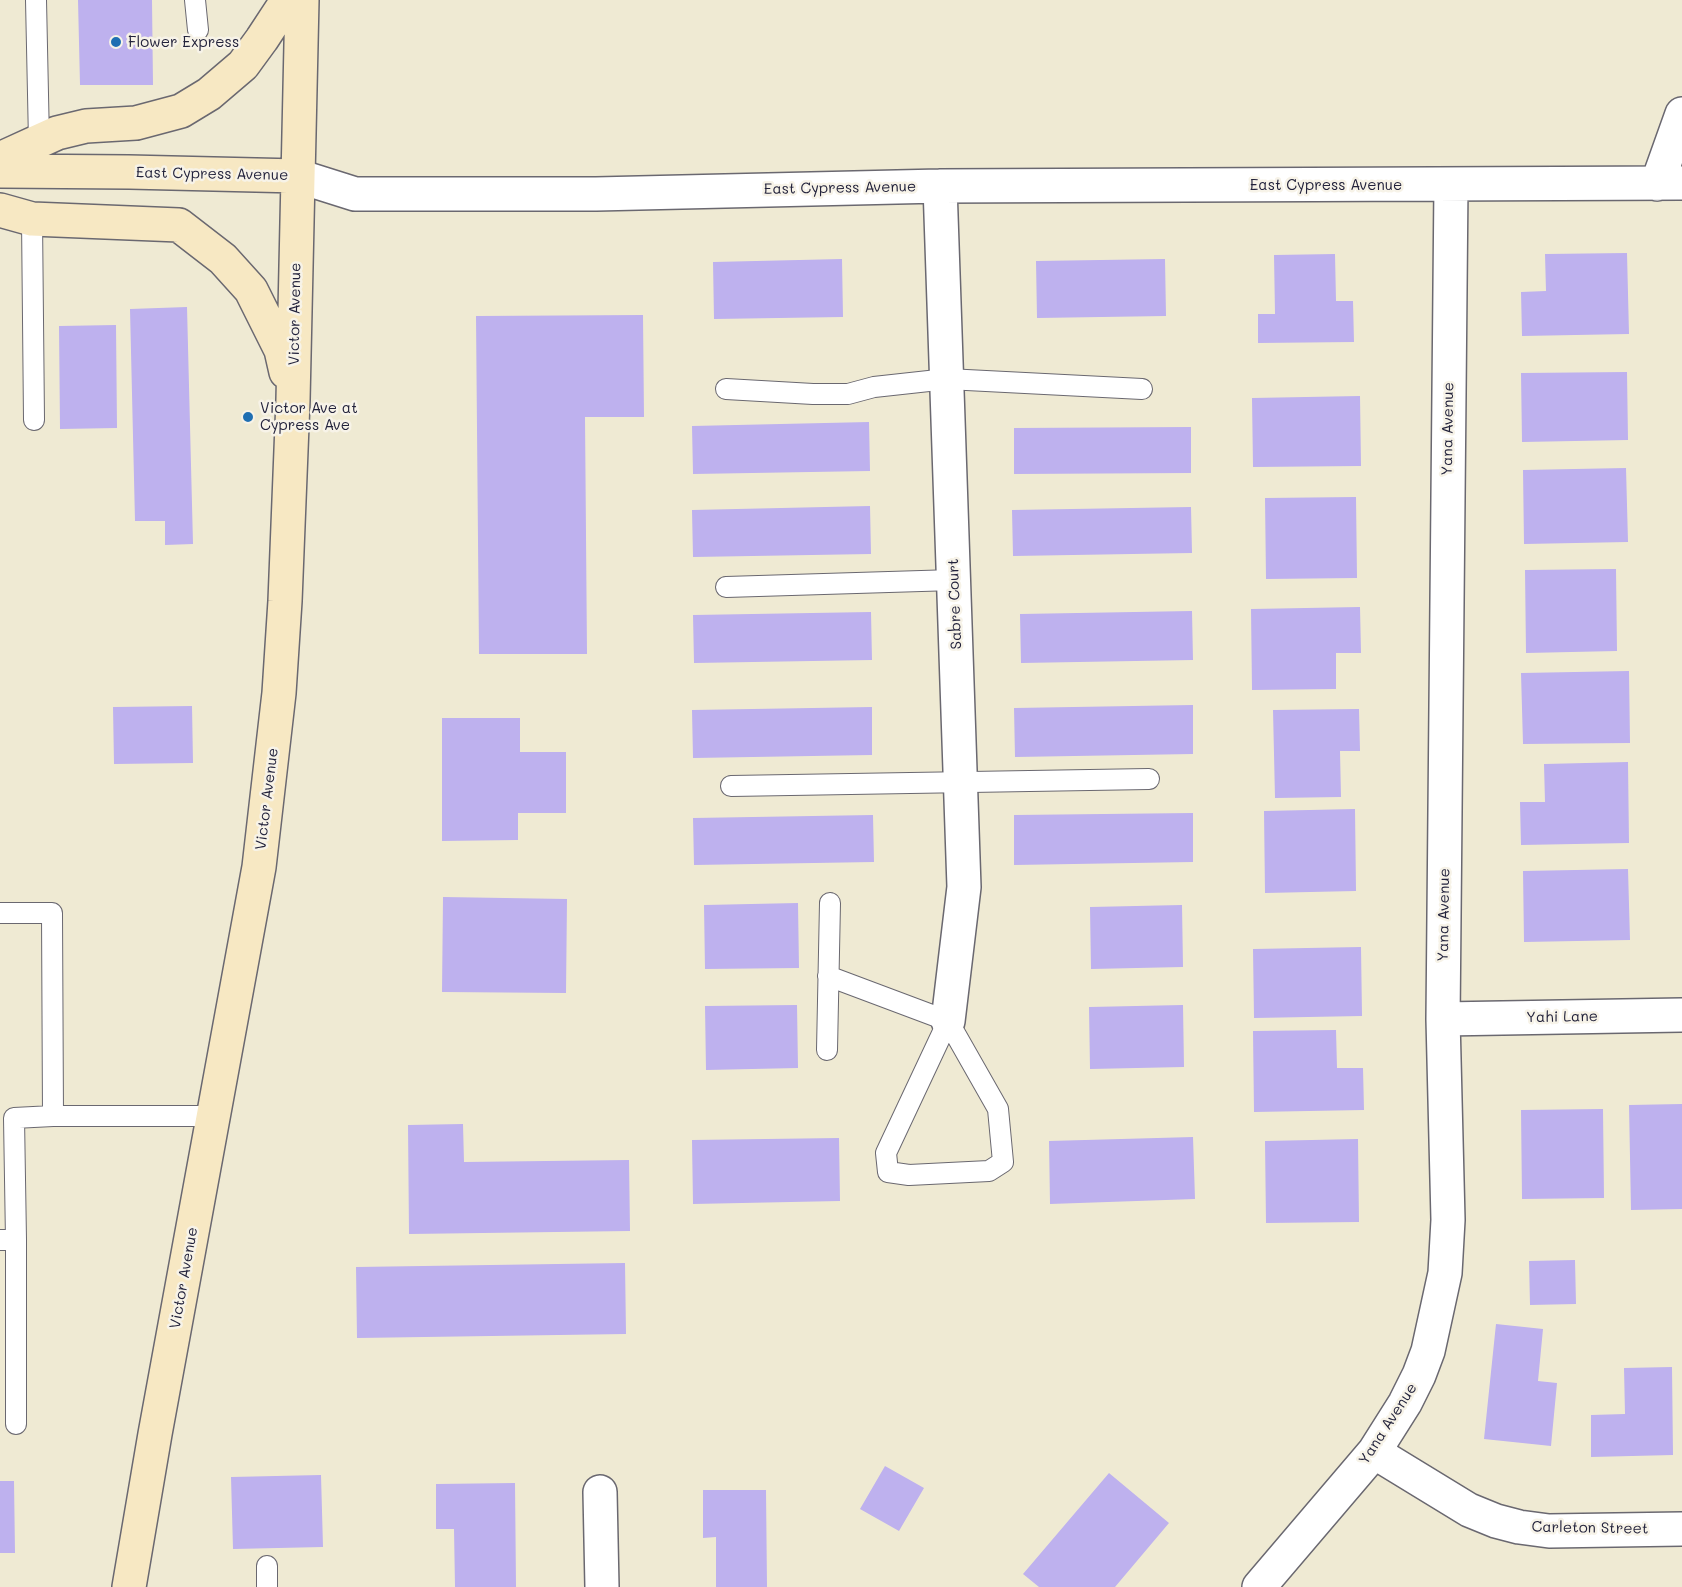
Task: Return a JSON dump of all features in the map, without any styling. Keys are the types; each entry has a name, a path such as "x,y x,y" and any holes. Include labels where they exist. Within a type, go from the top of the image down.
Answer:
{"main road":[{"path":"0,159 57,133 86,126 136,123 181,111 209,94 243,65 286,0"},
{"name":"Victor Avenue","path":"129,1587 259,867 279,693 293,400 302,0"},
{"name":"East Cypress Avenue","path":"0,171 298,176"},
{"path":"0,210 32,219 179,225 223,259 251,290 281,350 293,400"}],"street":[{"path":"1669,183 1682,114"},
{"name":"East Cypress Avenue","path":"298,176 355,194 596,194 940,186 1669,183"},
{"name":"Yana Avenue","path":"1259,1587 1374,1452 1405,1403 1419,1375 1432,1334 1445,1273 1448,1220 1443,1019 1451,184"},
{"name":"Sabre Court","path":"940,186 964,887 948,1021"},
{"name":"Yahi Lane","path":"1443,1019 1682,1015"},
{"name":"Carleton Street","path":"1374,1452 1469,1510 1519,1527 1549,1531 1682,1528"},
{"path":"600,1492 602,1587"}],"lane":[{"path":"36,0 39,141"},
{"path":"195,0 198,30"},
{"path":"32,219 34,420"},
{"path":"726,389 848,394 874,387 947,378 1142,388"},
{"path":"726,587 954,580"},
{"path":"731,786 1149,779"},
{"path":"827,1050 830,903"},
{"path":"0,914 52,913 53,1116"},
{"path":"828,976 948,1021 998,1109 1003,1162 989,1171 909,1175 888,1172 886,1154 948,1021"},
{"path":"16,1424 8,1240 14,1118 213,1116"},
{"path":"267,1566 267,1587"}],"building":[{"name":"Flower Express","path":"78,0 152,0 153,85 80,85"},
{"path":"1627,253 1629,334 1522,336 1521,292 1546,291 1545,254"},
{"path":"1335,254 1336,301 1353,301 1354,342 1258,343 1258,314 1275,314 1274,255"},
{"path":"842,259 843,317 714,319 713,262"},
{"path":"1165,259 1166,316 1037,318 1036,261"},
{"path":"187,307 193,544 165,545 165,521 135,521 130,309"},
{"path":"643,315 644,417 585,417 587,654 479,654 476,316"},
{"path":"116,325 117,428 60,429 59,326"},
{"path":"1627,372 1628,440 1522,442 1521,373"},
{"path":"1360,396 1361,466 1253,467 1252,398"},
{"path":"869,422 870,471 693,474 692,426"},
{"path":"1191,427 1191,473 1014,474 1014,428"},
{"path":"1626,468 1628,542 1524,544 1523,470"},
{"path":"1356,497 1357,578 1266,579 1265,498"},
{"path":"870,506 871,554 693,557 692,510"},
{"path":"1191,507 1192,553 1013,556 1012,510"},
{"path":"1616,569 1617,651 1526,653 1525,570"},
{"path":"1360,607 1361,653 1336,653 1336,689 1252,690 1251,609"},
{"path":"1192,611 1193,660 1021,663 1020,614"},
{"path":"871,612 872,660 694,663 693,615"},
{"path":"1629,671 1630,743 1523,744 1521,673"},
{"path":"1193,705 1193,754 1015,757 1014,708"},
{"path":"192,706 193,763 114,764 113,707"},
{"path":"872,707 872,755 693,758 692,710"},
{"path":"1359,709 1360,751 1340,751 1341,797 1275,798 1273,710"},
{"path":"442,718 520,718 520,752 566,752 566,813 518,813 518,840 442,841"},
{"path":"1628,762 1629,843 1521,845 1520,802 1545,802 1544,764"},
{"path":"1355,809 1356,891 1265,893 1264,811"},
{"path":"1193,813 1193,862 1014,865 1014,815"},
{"path":"873,815 874,862 694,865 693,818"},
{"path":"1628,869 1630,940 1524,942 1523,871"},
{"path":"443,897 567,899 566,993 442,992"},
{"path":"798,903 799,968 705,969 704,905"},
{"path":"1182,905 1183,967 1091,969 1090,907"},
{"path":"1361,947 1362,1016 1254,1018 1253,949"},
{"path":"797,1005 798,1068 706,1070 705,1006"},
{"path":"1183,1005 1184,1067 1090,1069 1089,1007"},
{"path":"1336,1030 1337,1068 1363,1068 1364,1110 1254,1112 1253,1031"},
{"path":"1682,1104 1682,1209 1631,1210 1629,1105"},
{"path":"1603,1109 1604,1198 1522,1199 1521,1110"},
{"path":"463,1124 464,1162 629,1160 630,1231 409,1234 408,1125"},
{"path":"1193,1137 1195,1199 1050,1204 1049,1141"},
{"path":"839,1138 840,1201 693,1204 692,1140"},
{"path":"1358,1139 1359,1222 1266,1223 1265,1141"},
{"path":"1575,1260 1576,1304 1530,1305 1529,1261"},
{"path":"625,1263 626,1334 357,1338 356,1267"},
{"path":"1496,1324 1543,1329 1538,1381 1557,1383 1551,1446 1484,1439"},
{"path":"1672,1367 1673,1455 1591,1457 1591,1415 1625,1414 1624,1368"},
{"path":"885,1466 924,1488 899,1531 860,1509"},
{"path":"1109,1473 1169,1523 1115,1587 1039,1587 1023,1574"},
{"path":"321,1475 323,1547 233,1549 231,1477"},
{"path":"0,1481 14,1481 15,1553 0,1553"},
{"path":"515,1483 516,1587 455,1587 454,1529 436,1529 436,1484"},
{"path":"703,1490 766,1490 767,1587 716,1587 716,1537 703,1538"}],"place":[{"name":"Flower Express","path":"116,42"},
{"name":"Victor Ave at Cypress Ave","path":"248,417"}]}
